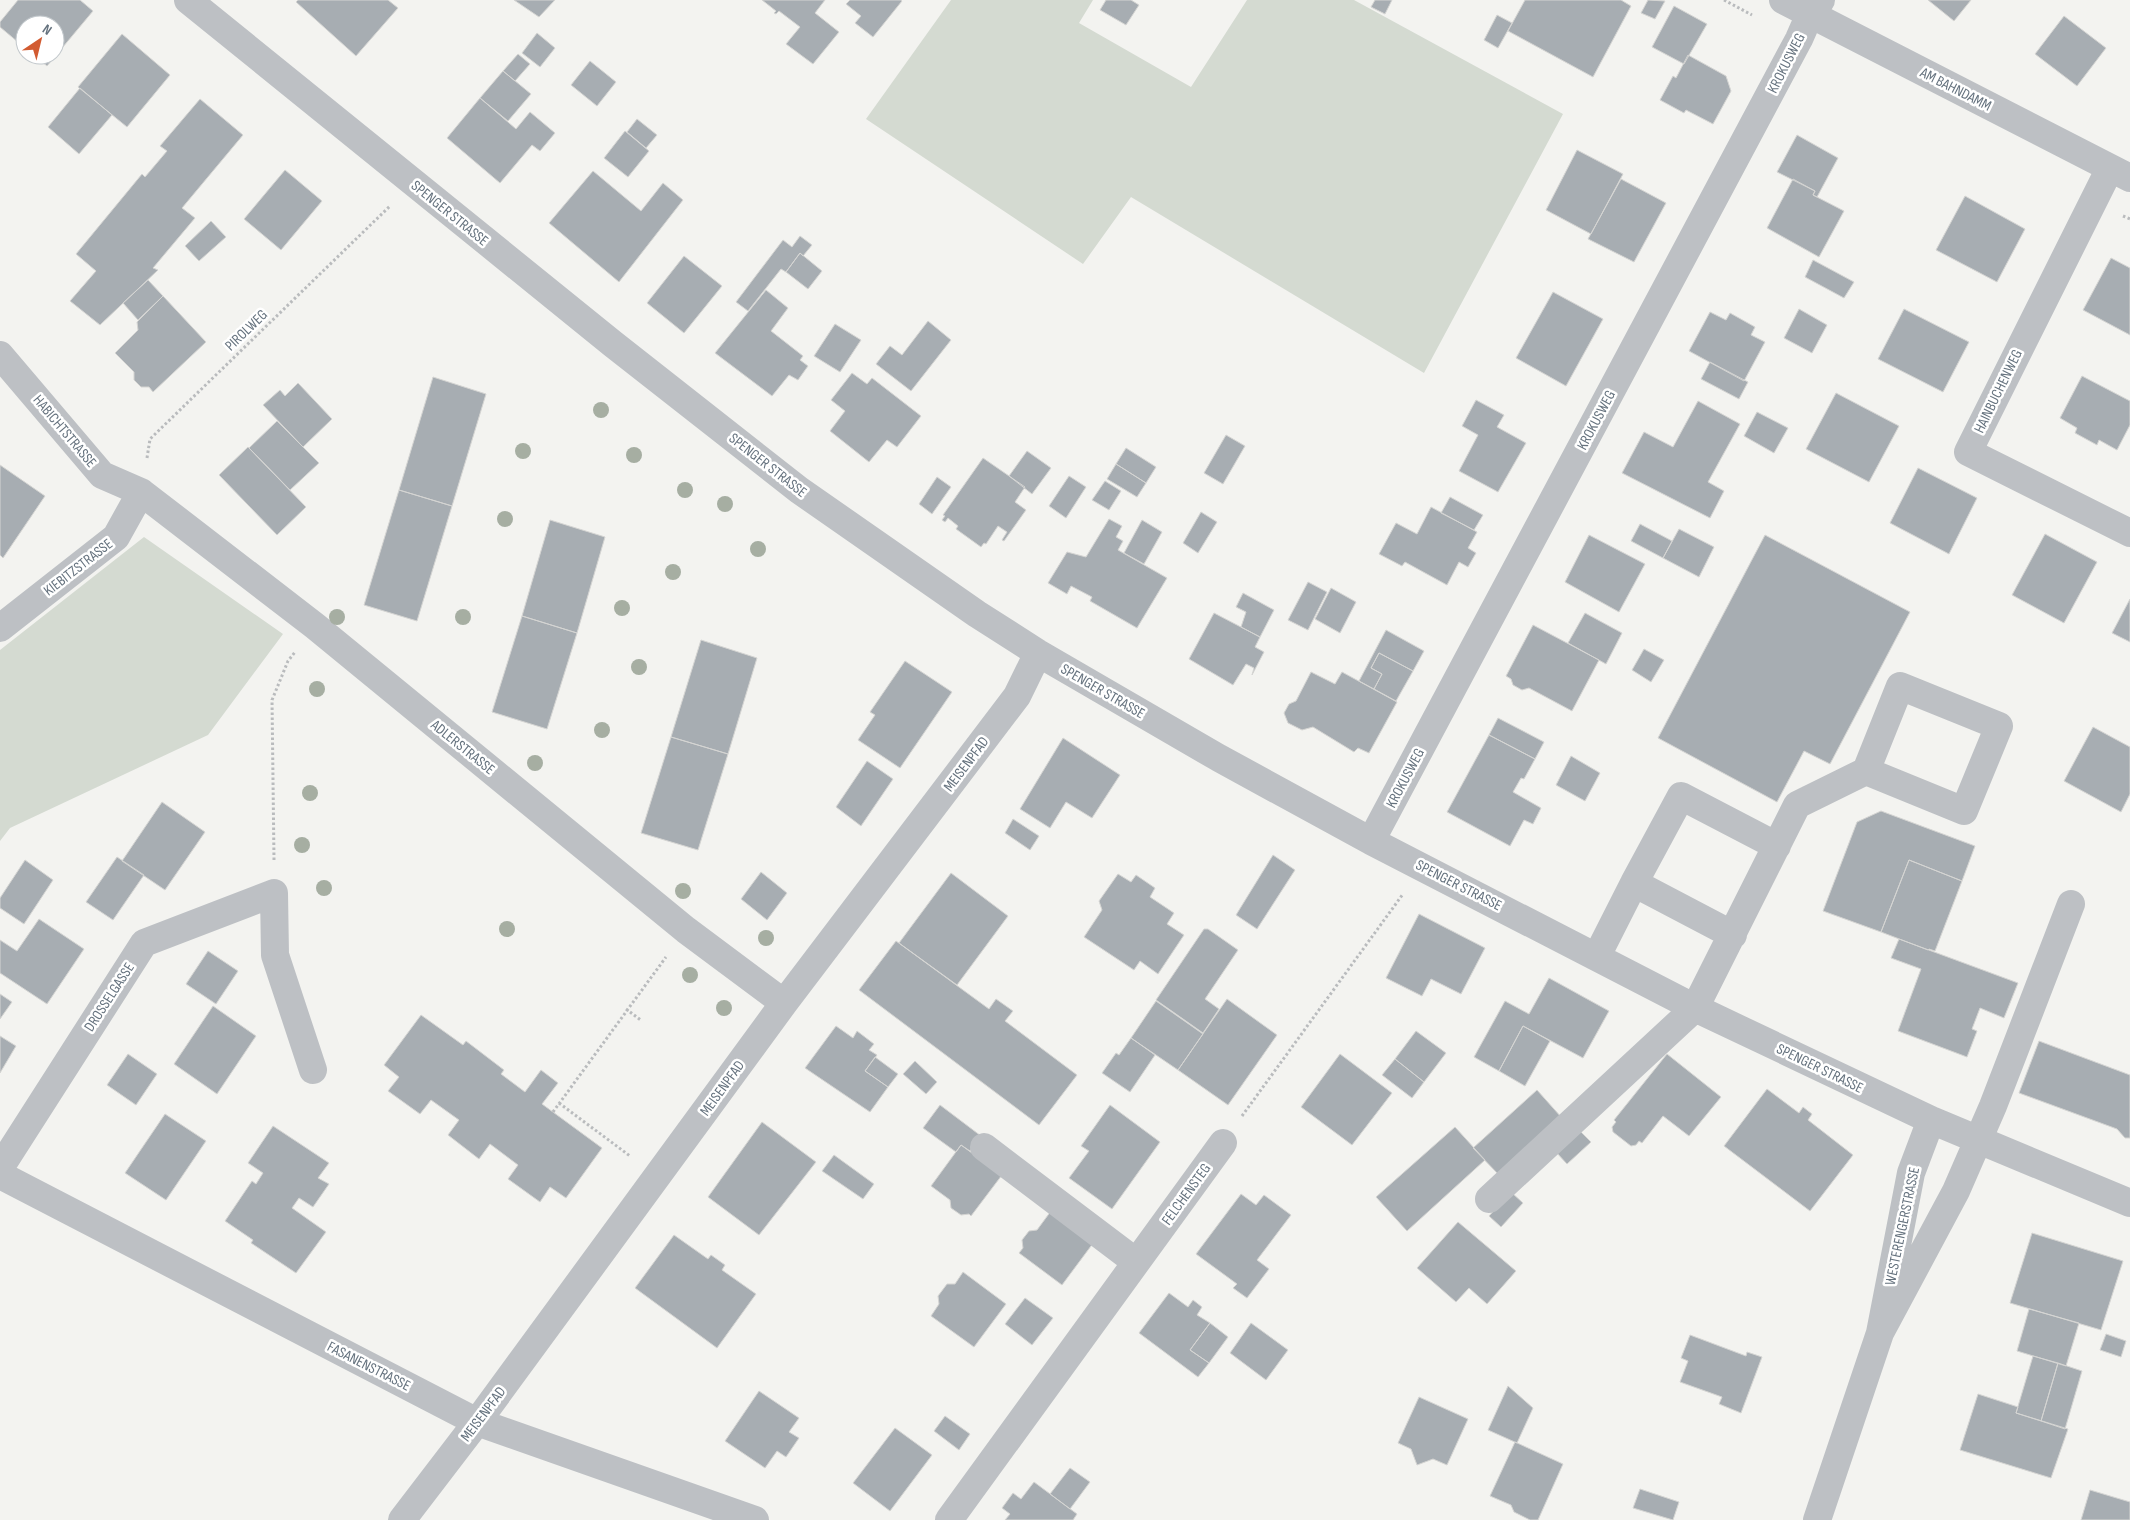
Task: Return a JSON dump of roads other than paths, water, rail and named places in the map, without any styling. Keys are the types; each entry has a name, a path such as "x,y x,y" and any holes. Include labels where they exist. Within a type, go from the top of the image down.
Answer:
{"street":[{"name":"SPENGER STRASSE","path":"188,0 606,338 799,490 977,614 1038,653 1218,758 1372,841 1696,1008 1931,1120 2130,1203"},
{"name":"AM BAHNDAMM","path":"1783,0 1815,7 2120,173"},
{"name":"KROKUSWEG","path":"1372,841 1815,7"},
{"name":"HAINBUCHENWEG","path":"2120,173 1968,452 2130,533"},
{"name":"HABICHTSTRASSE","path":"0,355 102,475 141,492"},
{"name":"ADLERSTRASSE","path":"141,492 316,626 686,930 784,1003"},
{"name":"KIEBITZSTRASSE","path":"0,628 116,537 141,492"},
{"name":"MEISENPFAD","path":"402,1520 477,1422 784,1003 1017,696 1038,653"},
{"path":"1489,1198 1696,1008 1797,805 1866,771 1900,686 1999,726 1964,811 1866,771"},
{"path":"1597,956 1681,796 1777,846"},
{"path":"1634,883 1732,935"},
{"name":"DROSSELGASSE","path":"0,1168 144,943 274,894 275,955 313,1070"},
{"name":"WESTERENGERSTRASSE","path":"1880,1333 1956,1192 2070,904"},
{"name":"WESTERENGERSTRASSE","path":"1817,1520 1880,1333 1911,1173 1931,1120"},
{"name":"FELCHENSTEG","path":"949,1520 1223,1143"},
{"path":"984,1147 1136,1262"},
{"name":"FASANENSTRASSE","path":"0,1174 477,1422 755,1520"}]}
